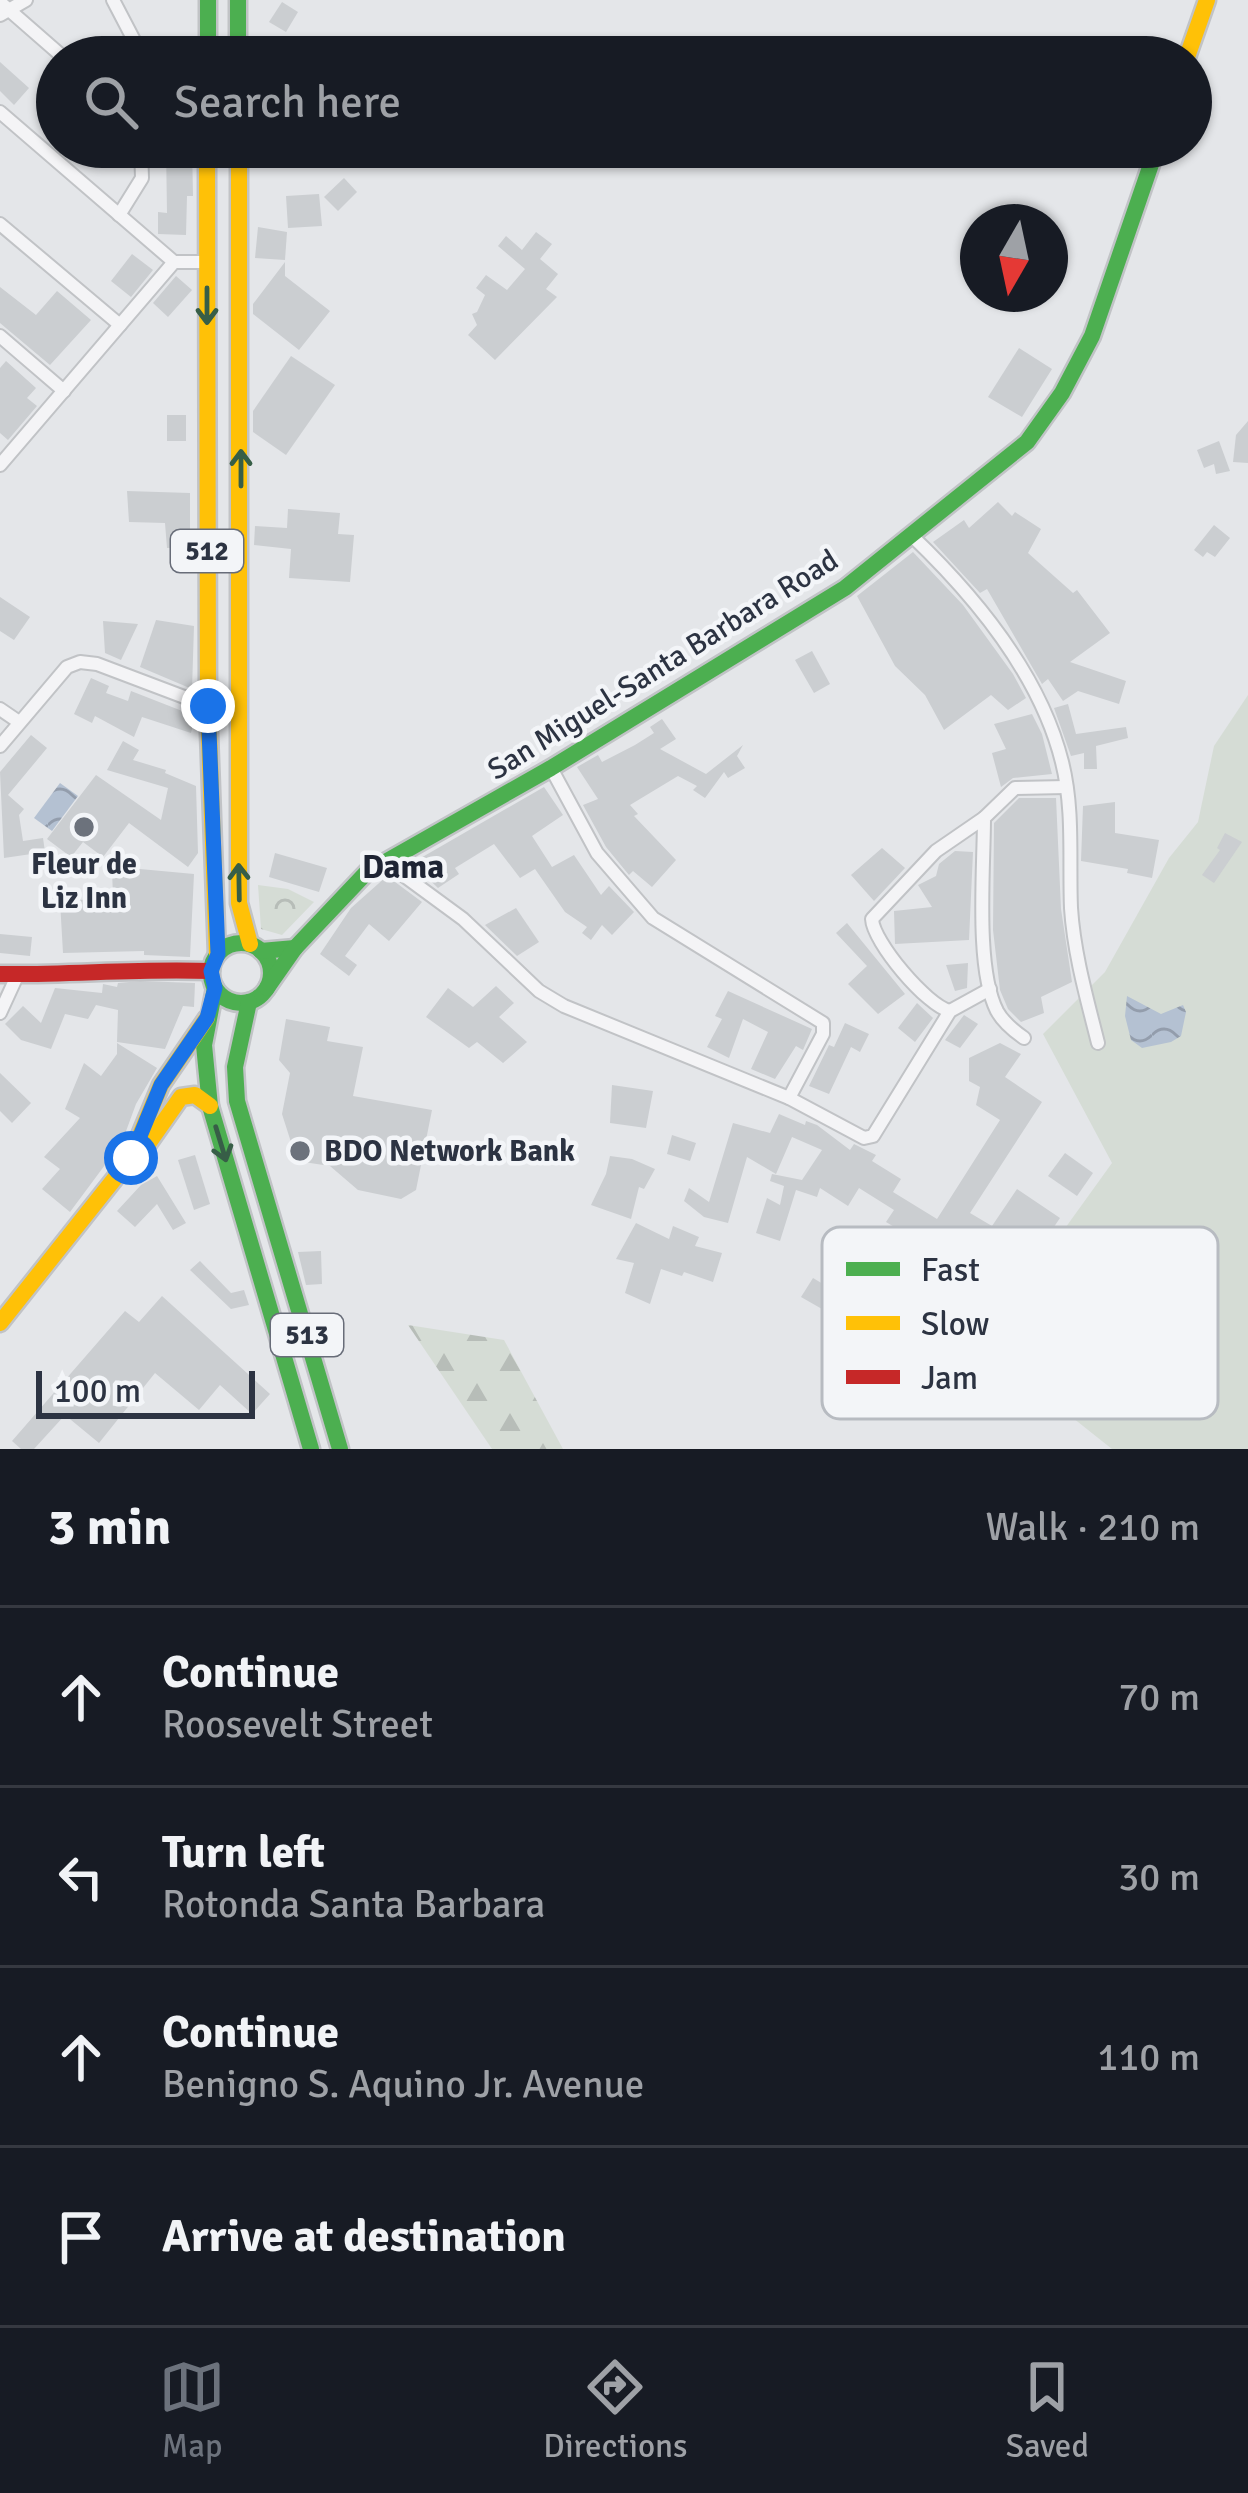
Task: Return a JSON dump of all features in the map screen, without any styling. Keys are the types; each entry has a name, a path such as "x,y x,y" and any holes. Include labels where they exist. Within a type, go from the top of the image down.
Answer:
{"main road":[{"path":"208,0 208,36"},
{"path":"238,0 238,36"},
{"path":"1194,36 1207,0"},
{"name":"512","path":"207,168 207,621 214,971"},
{"name":"512","path":"238,168 239,903 256,948 271,968 267,988"},
{"name":"San Miguel-Santa Barbara Road","path":"267,988 295,948 367,873 551,768 845,588 1028,442 1062,393 1092,336 1149,168"},
{"path":"207,621 238,622"},
{"path":"214,971 233,945 295,948"},
{"path":"9,975 140,968 214,971"},
{"path":"214,971 229,1001 249,1002 267,988"},
{"name":"513","path":"214,971 204,1064 210,1106 311,1449"},
{"name":"513","path":"249,1002 235,1067 236,1101 340,1449"},
{"path":"131,1158 161,1085 207,1018"},
{"path":"0,1323 131,1158 148,1144 181,1097 195,1095 210,1106"},
{"path":"248,1230 274,1222"}],"street":[{"path":"2,9 26,0"},
{"path":"113,0 132,36"},
{"path":"2,9 36,36"},
{"path":"0,112 36,143"},
{"path":"65,168 174,262 207,262"},
{"path":"119,215 142,178 142,168"},
{"path":"0,224 120,325"},
{"path":"3,455 174,262"},
{"path":"0,336 64,391"},
{"path":"911,535 951,573 1032,688 1051,726 1066,787 1071,912 1098,1043"},
{"path":"0,746 67,667 80,662 97,664 208,706"},
{"path":"0,709 19,722"},
{"path":"551,768 597,853 653,918 824,1023 823,1034 789,1098"},
{"path":"950,1011 940,1009 920,991 876,936 872,919 936,851 984,818 1015,788 1066,787"},
{"path":"984,818 985,958 990,988 998,1012 1024,1038"},
{"path":"384,862 463,920 539,991 564,1006 789,1098 859,1136 873,1136 950,1011 990,988"},
{"path":"0,1012 9,975"}],"green space":[{"path":"1248,695 1248,1449 1112,1449 1074,1419 1218,1419 1218,1227 1066,1227 1112,1163 1043,1034 1105,972 1169,858 1198,822 1214,746"},
{"path":"258,885 288,889 314,902 282,935 261,929"},
{"path":"408,1325 504,1340 563,1449 492,1449"}],"water":[{"path":"60,783 78,796 52,831 34,818"},
{"path":"1127,996 1161,1014 1183,1005 1181,1036 1142,1048 1131,1040 1125,1016"}],"building":[{"path":"282,2 298,12 286,32 269,22"},
{"path":"0,62 29,88 14,105 0,91"},
{"path":"166,168 192,168 186,235 158,234 158,212 167,213"},
{"path":"344,178 357,192 338,211 324,197"},
{"path":"319,194 322,226 288,228 286,196"},
{"path":"258,227 287,232 285,260 255,258"},
{"path":"536,232 552,244 540,259 558,274 546,289 557,297 495,360 468,335 477,325 472,314 485,295 476,288 486,275 507,290 525,269 498,246 506,236 522,250"},
{"path":"132,254 153,270 131,297 111,281"},
{"path":"285,262 285,276 330,311 299,350 253,314 253,304"},
{"path":"176,276 192,290 168,317 153,303"},
{"path":"0,287 36,315 57,291 91,320 50,365 0,323"},
{"path":"1019,348 1052,369 1022,417 988,397"},
{"path":"291,356 335,385 286,455 253,432 253,411"},
{"path":"6,361 36,388 27,398 37,406 8,440 0,433 0,368"},
{"path":"167,415 186,415 186,441 167,441"},
{"path":"1248,421 1248,463 1233,462 1236,435"},
{"path":"1219,441 1230,471 1216,474 1214,464 1204,468 1197,450"},
{"path":"127,491 190,493 190,547 167,548 165,523 129,522"},
{"path":"998,502 1012,516 1015,512 1041,529 1028,553 1073,593 1077,590 1110,633 1070,662 1126,681 1119,704 1078,691 1063,701 1048,679 1042,684 987,589 980,593 933,542 964,520 969,528"},
{"path":"288,509 340,513 338,534 354,535 350,582 289,578 291,549 254,545 255,526 287,528"},
{"path":"1214,525 1230,538 1215,557 1207,552 1203,557 1194,550"},
{"path":"913,552 963,605 1026,698 1008,710 991,695 944,730 925,695 895,666 857,596"},
{"path":"0,597 30,617 14,640 0,631"},
{"path":"156,620 194,626 192,689 140,667"},
{"path":"103,621 138,624 121,660 105,653"},
{"path":"812,651 830,684 814,693 795,660"},
{"path":"91,678 109,686 106,693 128,701 131,691 195,716 191,733 142,717 134,737 95,716 92,723 74,714"},
{"path":"1068,704 1076,734 1126,727 1128,738 1096,746 1097,769 1084,769 1084,753 1071,756 1054,708"},
{"path":"1032,714 1052,774 1013,778 1001,787 992,753 1006,749 994,724"},
{"path":"662,719 676,739 660,749 706,774 743,745 737,756 745,768 728,778 724,772 705,798 693,790 697,786 678,776 630,805 638,814 634,816 676,860 652,887 633,871 629,875 606,847 583,805 598,799 577,767 598,755 602,762 635,745 654,733 650,727"},
{"path":"31,735 47,748 8,795 24,809 19,815 23,841 43,838 45,852 4,858 0,772"},
{"path":"123,741 139,750 133,760 196,786 198,853 188,867 129,823 103,857 83,842 71,857 47,839 96,775 161,820 168,788 107,770"},
{"path":"544,787 563,815 532,836 552,867 574,855 601,895 609,886 634,912 612,935 602,925 591,940 582,933 587,927 565,912 535,869 520,878 494,844 455,868 459,874 438,888 412,863"},
{"path":"1019,798 1056,798 1061,909 1072,982 1041,997 1044,1013 1021,1022 1008,1009 1000,990 993,930 994,823"},
{"path":"1115,802 1115,833 1159,840 1152,878 1081,861 1083,806"},
{"path":"1225,833 1242,842 1214,883 1202,875 1220,850"},
{"path":"882,848 905,868 874,901 851,875"},
{"path":"955,851 973,852 969,940 895,944 894,911 932,907 918,885 936,876 939,864"},
{"path":"275,853 327,868 319,892 269,877"},
{"path":"112,869 194,874 190,957 144,955 144,951 63,953 60,901 113,898"},
{"path":"387,876 422,902 389,941 369,924 345,956 357,965 349,976 320,954 351,908"},
{"path":"516,908 539,942 517,956 485,925"},
{"path":"847,923 905,994 878,1014 848,984 867,966 836,933"},
{"path":"0,934 32,937 30,956 0,953"},
{"path":"968,963 967,988 955,991 946,965"},
{"path":"118,983 195,983 194,1007 183,1006 165,1049 117,1042 118,1010 96,1005 88,1019 65,1014 51,1049 21,1040 5,1024 23,1006 41,1023 55,988 102,993 103,984 117,987"},
{"path":"496,986 514,1003 499,1017 527,1042 503,1063 477,1042 469,1048 426,1017 448,988 473,1007"},
{"path":"728,991 812,1029 803,1050 796,1046 775,1079 751,1069 768,1032 743,1019 729,1058 707,1047 722,1019 715,1016"},
{"path":"917,1003 933,1018 915,1042 898,1028"},
{"path":"964,1015 978,1024 960,1048 945,1040"},
{"path":"286,1019 330,1027 327,1041 363,1047 353,1096 432,1110 416,1190 401,1199 358,1190 330,1166 297,1161 282,1114 290,1073 279,1060"},
{"path":"845,1023 869,1034 860,1052 851,1047 829,1094 809,1086"},
{"path":"117,1043 157,1068 122,1142 70,1212 42,1189 60,1169 44,1157 80,1118 65,1109 84,1063 101,1076 117,1054"},
{"path":"1000,1043 1021,1054 1005,1077 1042,1102 970,1213 992,1226 1017,1189 1060,1218 1054,1227 894,1227 886,1222 894,1210 859,1188 848,1206 820,1188 817,1197 796,1190 780,1241 756,1233 767,1198 780,1205 784,1186 770,1181 772,1174 802,1180 822,1150 792,1137 776,1174 747,1157 728,1223 704,1217 684,1201 689,1188 709,1202 733,1123 770,1133 779,1114 817,1125 850,1150 854,1144 876,1155 872,1161 901,1179 893,1192 937,1219 1000,1120 976,1105 980,1087 969,1081 969,1058"},
{"path":"0,1073 31,1103 12,1123 0,1111"},
{"path":"612,1085 653,1091 646,1128 610,1123"},
{"path":"672,1135 696,1143 690,1161 667,1154"},
{"path":"1065,1153 1093,1173 1077,1196 1048,1176"},
{"path":"195,1155 210,1204 194,1210 178,1160"},
{"path":"610,1156 655,1169 644,1189 639,1187 631,1219 591,1205"},
{"path":"157,1176 186,1223 173,1230 157,1204 135,1227 117,1211 141,1185"},
{"path":"636,1223 669,1239 673,1226 699,1237 695,1246 722,1253 713,1282 661,1269 650,1304 625,1293 634,1263 616,1259"},
{"path":"321,1251 322,1284 306,1285 298,1252"},
{"path":"200,1261 231,1293 244,1290 249,1305 231,1309 190,1270"},
{"path":"813,1278 822,1283 822,1309 801,1297"},
{"path":"162,1296 270,1394 252,1414 220,1385 199,1410 155,1373 99,1443 65,1415 34,1449 21,1449 12,1441 125,1311 139,1322"}],"traffic: fast":[{"path":"208,0 208,36"},
{"path":"238,0 238,36"},
{"path":"267,988 295,948 366,873 551,768 845,588 1027,442 1062,393 1092,336 1150,168"},
{"path":"241,943 262,952 271,973 262,994 241,1003 220,994 211,973 220,952 241,943"},
{"path":"261,951 295,948"},
{"path":"215,988 204,1045 210,1106 311,1449"},
{"path":"249,1002 235,1067 237,1101 340,1449"}],"traffic: slow":[{"path":"1194,36 1207,0"},
{"path":"207,168 208,706 217,954"},
{"path":"239,168 239,903 250,944"},
{"path":"133,1152 161,1085 207,1018"},
{"path":"0,1323 131,1158 148,1144 181,1097 195,1095 210,1106"}],"traffic: jam":[{"path":"0,974 211,971"}],"place":[{"name":"Fleur de Liz Inn","path":"84,827"},
{"name":"BDO Network Bank","path":"300,1151"}],"district":[{"name":"Dama","path":"403,867"}],"route":[{"path":"131,1158 161,1085 207,1018 215,988 211,971 218,954 208,706"}]}
